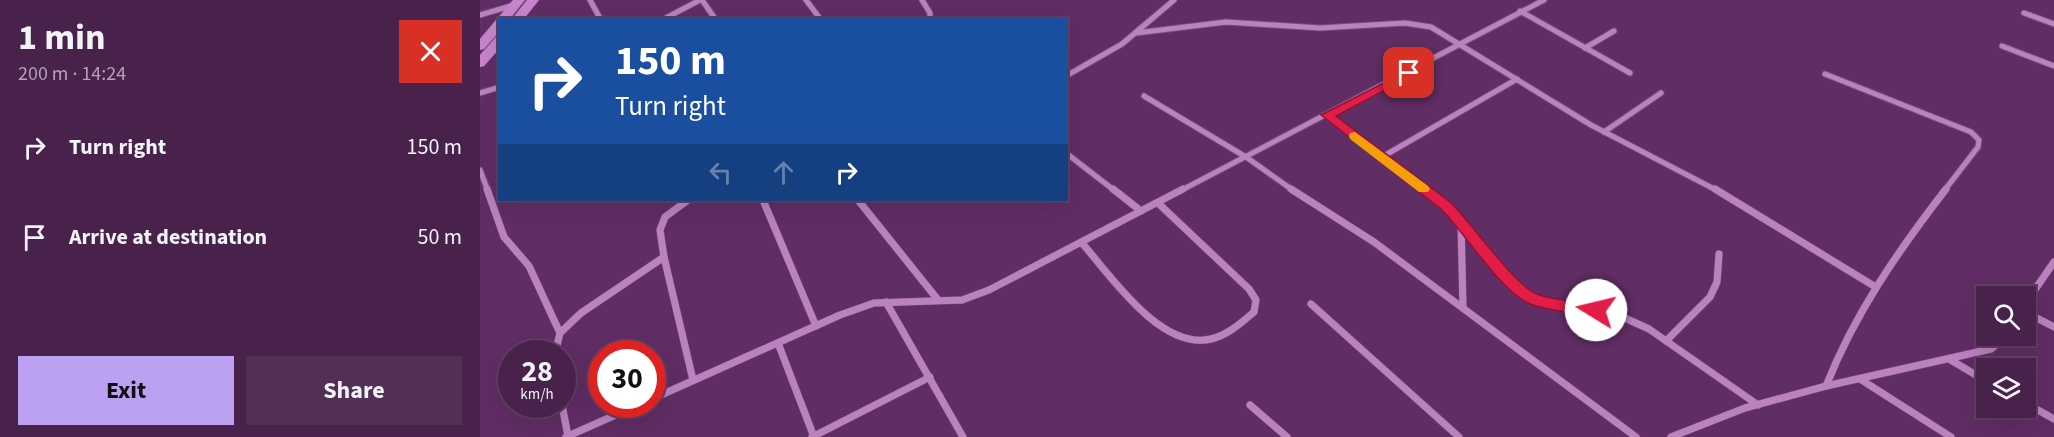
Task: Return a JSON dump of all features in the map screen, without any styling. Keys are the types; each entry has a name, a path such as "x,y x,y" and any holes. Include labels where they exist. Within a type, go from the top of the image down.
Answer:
{"main road":[{"path":"518,18 532,0"},
{"path":"504,18 516,3"},
{"path":"480,46 498,25"},
{"path":"480,63 498,42"}],"street":[{"path":"590,0 600,18"},
{"path":"667,18 701,0 714,18"},
{"path":"806,0 820,18"},
{"path":"922,0 930,13 930,18"},
{"path":"1068,75 1104,56 1136,33 1174,0"},
{"path":"666,393 816,326 874,303 962,300 989,290 1544,0"},
{"path":"480,15 516,3"},
{"path":"1520,11 1630,73"},
{"path":"2024,14 2054,24"},
{"path":"1136,33 1226,22 1320,28 1405,23 1431,27 1604,132 1708,185 1874,285"},
{"path":"1585,48 1614,31"},
{"path":"2002,46 2054,66"},
{"path":"1825,74 1960,127 1971,132 1978,140 1978,147 1874,285 1835,360 1826,386"},
{"path":"1382,157 1517,79"},
{"path":"480,93 498,88"},
{"path":"1604,132 1661,93"},
{"path":"1144,96 1246,157 1278,181 1374,242 1636,437"},
{"path":"1327,115 1446,206 1515,287 1533,299 1596,310 1627,319 1649,329 1758,405"},
{"path":"1068,155 1142,212"},
{"path":"480,170 482,185 504,237 529,266 560,333"},
{"path":"687,201 665,217 660,230 664,257 693,380"},
{"path":"763,201 816,326"},
{"path":"859,201 938,300"},
{"path":"1082,243 1147,316 1166,332 1187,340 1208,340 1238,325 1254,312 1256,300 1249,289 1158,203"},
{"path":"1461,221 1462,308"},
{"path":"1666,340 1710,297 1717,282 1719,254"},
{"path":"558,340 560,333 581,313 664,257"},
{"path":"2036,288 2054,262"},
{"path":"886,302 963,437"},
{"path":"1311,304 1460,437"},
{"path":"2036,318 2054,327"},
{"path":"778,343 813,437 930,377"},
{"path":"1671,437 1758,405 1826,386 1991,349 1994,346"},
{"path":"1948,359 1976,375"},
{"path":"1860,379 1951,437"},
{"path":"1250,405 1287,437"},
{"path":"2036,409 2054,419"},
{"path":"564,418 567,437 609,418"}],"slow traffic":[{"path":"1355,136 1424,189"}],"route":[{"path":"1409,73 1327,115 1446,206 1515,287 1533,299 1596,310"}]}
